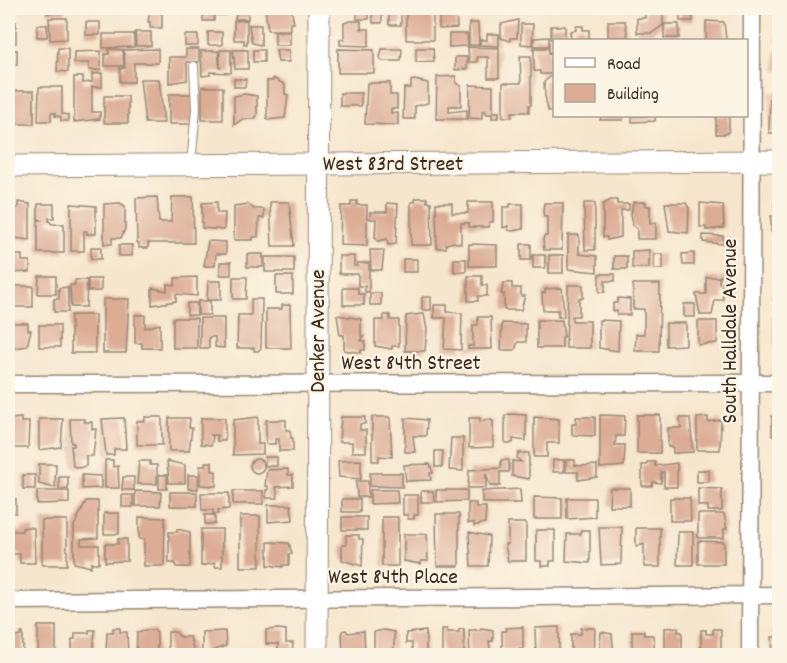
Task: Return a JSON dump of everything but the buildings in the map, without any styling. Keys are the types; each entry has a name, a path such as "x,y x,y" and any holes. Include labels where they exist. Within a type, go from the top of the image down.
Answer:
{"street":[{"name":"Denker Avenue","path":"317,656 316,384 319,8"},
{"name":"South Halldale Avenue","path":"750,656 752,8"},
{"name":"West 83rd Street","path":"8,166 780,161"},
{"name":"West 84th Street","path":"8,384 780,383"},
{"name":"West 84th Place","path":"8,601 780,595"}],"lane":[{"path":"190,164 196,109 194,66"}]}
